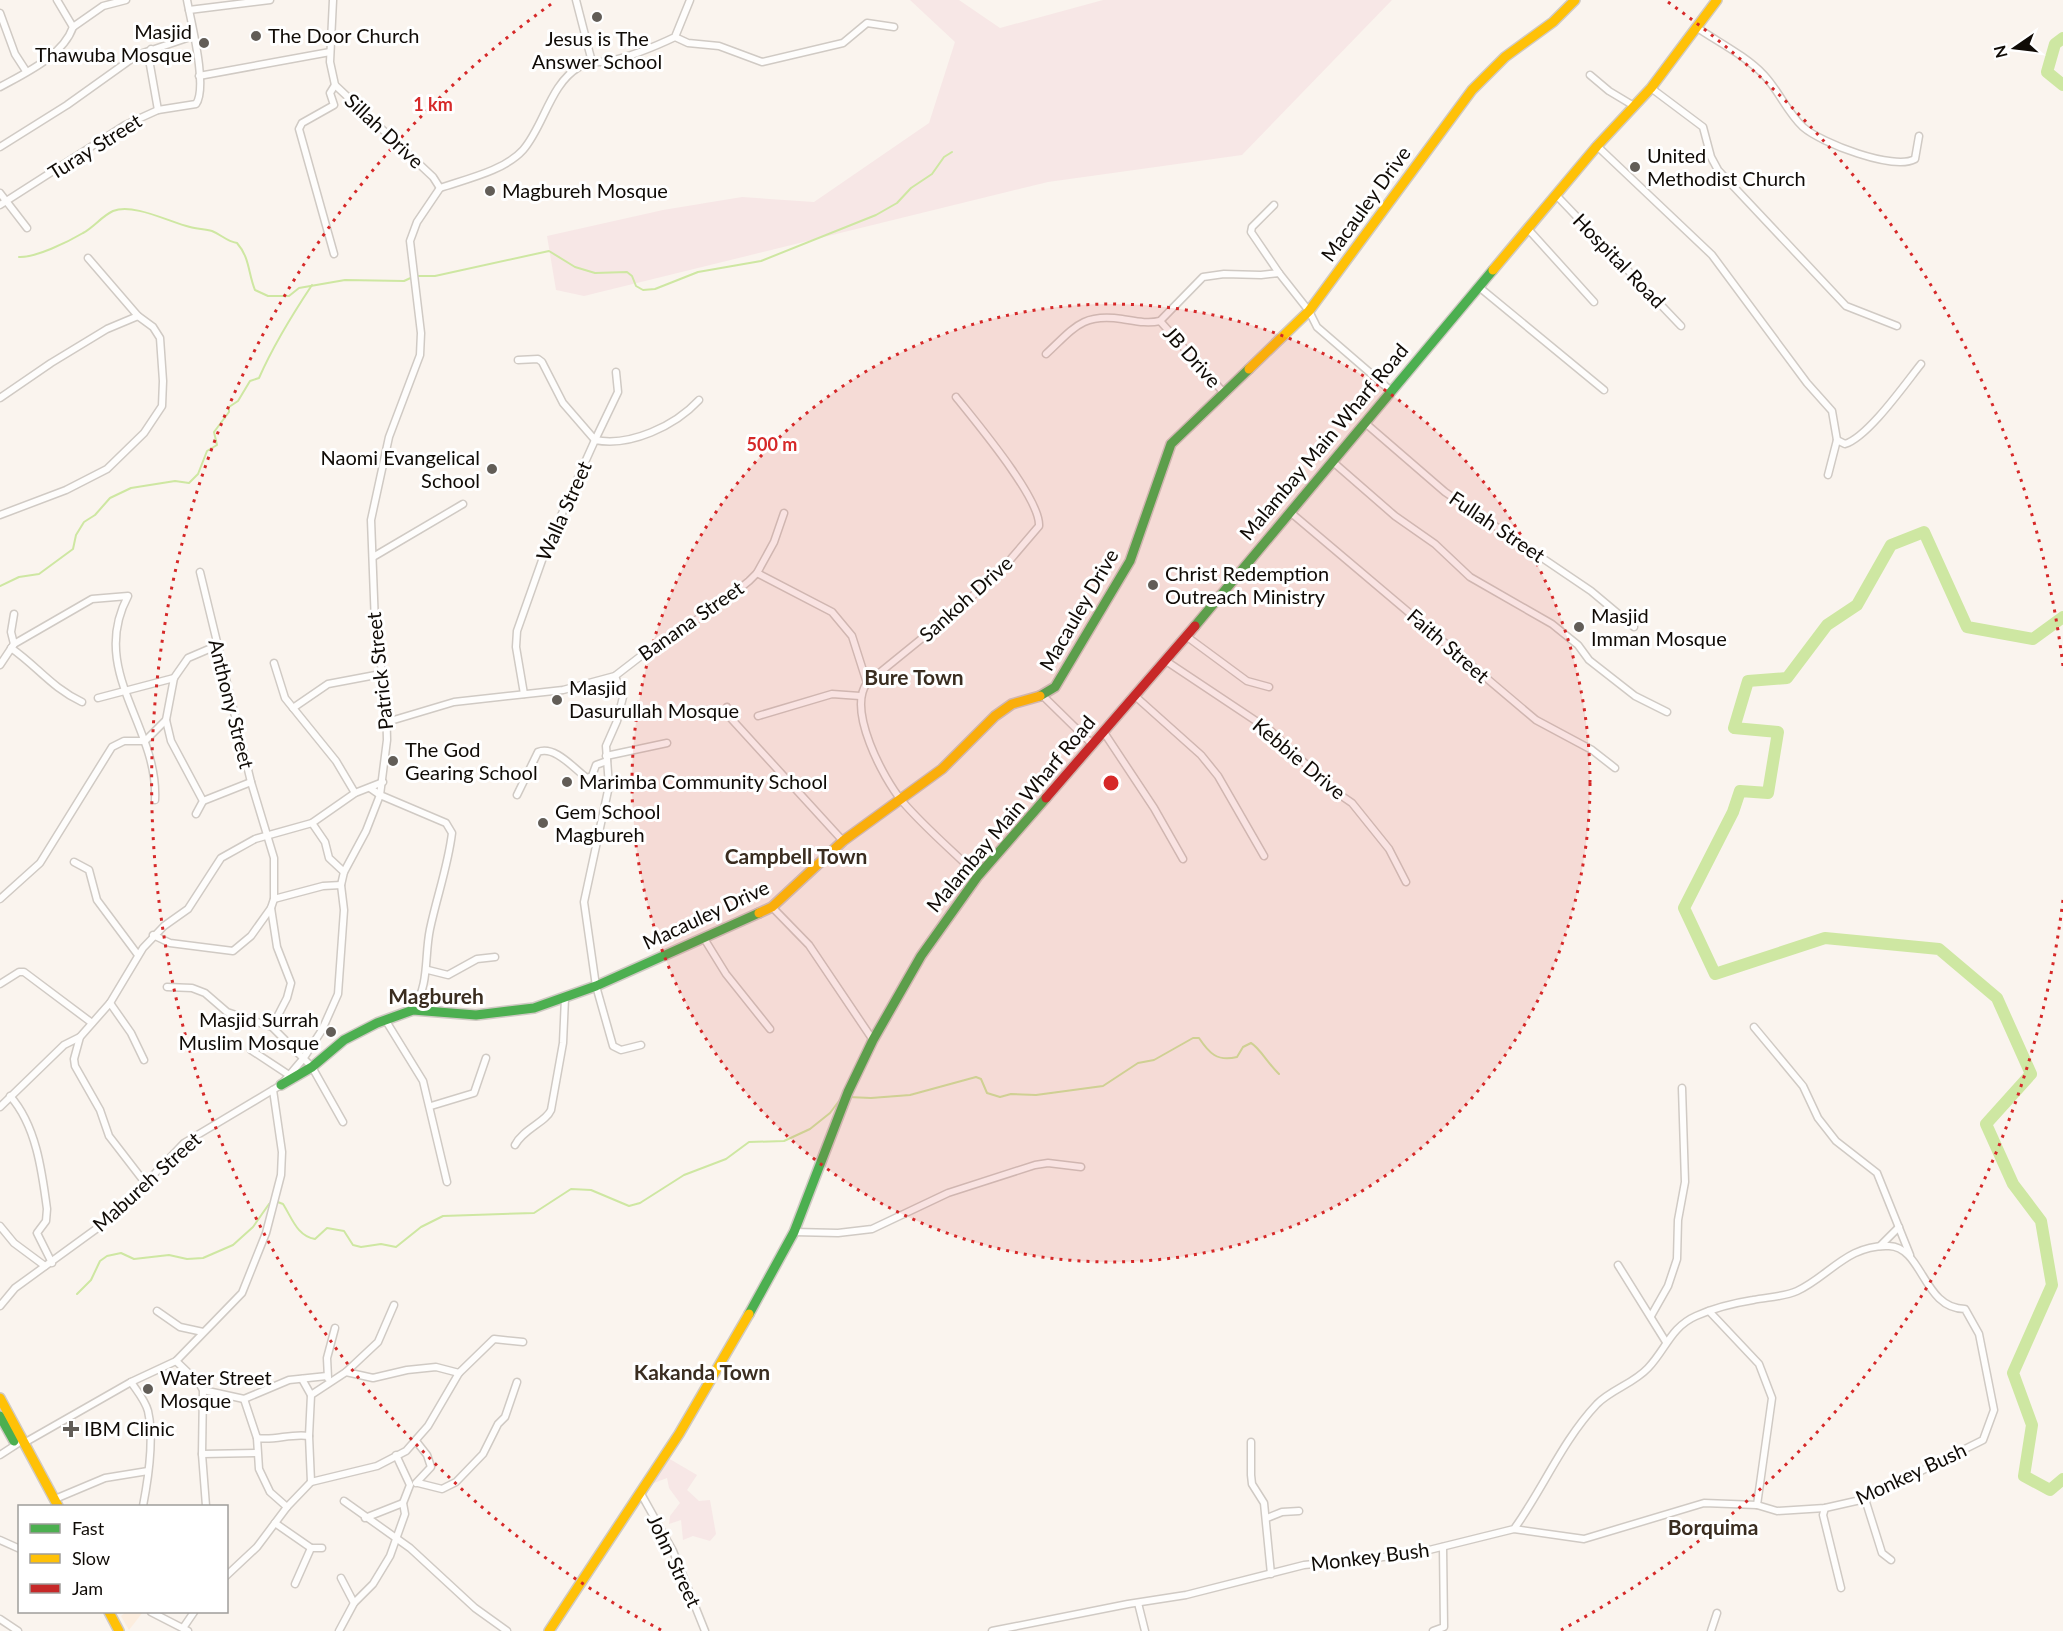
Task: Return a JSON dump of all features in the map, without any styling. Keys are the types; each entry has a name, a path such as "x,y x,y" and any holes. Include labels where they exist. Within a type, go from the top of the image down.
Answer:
{"main road":[{"name":"Macauley Drive","path":"277,1088 312,1067 344,1040 364,1028 386,1022 412,1010 476,1015 508,1013 565,998 705,940 772,907 843,841 942,769 995,716 1012,704 1042,695 1055,687 1130,561 1171,444 1309,311 1335,279 1405,179 1441,135 1463,100 1505,57 1553,22 1575,0"},
{"name":"Malambay Main Wharf Road","path":"549,1631 679,1434 794,1232 847,1095 873,1040 921,956 952,909 1103,730 1166,661 1333,462 1390,390 1597,146 1651,88 1717,0"},
{"path":"0,1398 20,1444"},
{"path":"0,1416 20,1444 54,1504"},
{"path":"110,1613 119,1631"},
{"path":"117,1613 126,1631"}],"street":[{"path":"57,0 73,27"},
{"path":"0,87 57,50 70,35 73,27 103,6 126,0"},
{"path":"187,0 199,76 330,52"},
{"path":"189,10 270,0"},
{"name":"Sillah Drive","path":"333,0 330,52 335,85 433,177 440,188"},
{"path":"576,0 592,62"},
{"path":"675,38 690,0"},
{"path":"0,13 15,54 26,71"},
{"path":"440,188 486,171 518,155 524,149 547,106 568,77 579,67 592,62 623,57 675,38 688,43 719,46 762,62 843,43 867,23 894,27"},
{"path":"1696,27 1764,74 1797,121 1820,137 1844,148 1898,162 1915,159 1919,136"},
{"path":"0,147 151,49 193,36"},
{"path":"151,49 150,65 158,110"},
{"path":"1590,75 1609,91 1634,106"},
{"name":"Turay Street","path":"3,203 125,125 158,110 196,104 200,96 199,76"},
{"path":"334,254 298,129 302,123 334,105 330,93 335,85"},
{"path":"1651,88 1703,127 1711,157 1718,170 1846,306 1897,326"},
{"path":"1597,146 1712,255 1802,376 1832,411 1838,440 1828,475"},
{"name":"Patrick Street","path":"380,795 387,722 375,624 371,520 389,437 420,356 421,333 410,250 411,236 440,188"},
{"path":"0,193 3,203 27,228"},
{"name":"Hospital Road","path":"1556,195 1681,326"},
{"path":"1274,205 1252,227 1251,232 1309,311 1317,327 1390,390"},
{"path":"1528,230 1594,302"},
{"path":"0,515 74,486 107,469 158,415 164,396 160,338 153,327 138,316 88,258"},
{"path":"1046,354 1084,322 1095,317 1146,322 1160,321 1203,277 1224,274 1279,273"},
{"path":"1479,287 1604,390"},
{"path":"0,398 51,363 117,325 138,316"},
{"name":"JB Drive","path":"1160,321 1224,393"},
{"path":"518,360 532,358 542,362 563,403 595,440 618,392 616,372"},
{"path":"1838,440 1845,444 1852,441 1921,364"},
{"name":"Sankoh Drive","path":"860,696 867,683 963,605 1010,560 1039,526 1038,517 1019,482 956,397"},
{"name":"Walla Street","path":"524,694 516,647 517,631 546,549 595,440 606,442 643,435 684,414 699,400"},
{"name":"Fullah Street","path":"1364,422 1445,492 1591,591 1634,627"},
{"path":"1333,462 1395,516 1435,544 1470,577 1552,624 1578,645 1589,660 1635,696 1667,712"},
{"path":"373,557 463,504"},
{"name":"Faith Street","path":"1290,512 1536,720 1592,750 1615,768"},
{"name":"Banana Street","path":"387,722 454,702 588,686 615,676 650,649 738,592 757,573 774,542 784,513"},
{"name":"Anthony Street","path":"200,572 250,782 274,858 274,899 271,908"},
{"path":"757,573 832,612 852,636 867,683"},
{"path":"0,665 13,646 92,599 128,596 120,612 116,648 123,691 145,741 153,769 155,800"},
{"path":"14,614 11,632 13,646 57,689 81,702"},
{"path":"1186,636 1240,677 1269,687"},
{"path":"203,801 175,749 166,720 174,678 188,658 216,646"},
{"name":"Kebbie Drive","path":"1166,661 1271,731 1333,790 1352,803 1389,849 1406,882"},
{"path":"274,663 282,691 336,761 355,793"},
{"path":"293,708 328,684 381,674"},
{"path":"615,676 623,697 617,721 606,746 609,786 584,902 597,986 613,1046 621,1050 641,1045"},
{"path":"98,698 174,678"},
{"path":"758,716 832,694 860,696 861,717 870,744 901,800 978,876"},
{"path":"1042,695 1092,744"},
{"path":"1135,696 1201,755 1218,776 1264,856"},
{"path":"727,707 726,712 843,841"},
{"path":"0,899 40,863 112,747 124,741 145,741 166,720"},
{"path":"1103,730 1154,808 1183,859"},
{"path":"517,795 538,752 543,750 548,750 566,761 587,778 592,776 596,765 607,758 667,743"},
{"path":"196,814 203,801 250,782"},
{"path":"0,1107 64,1045 80,1037 110,1003 138,955 153,935 188,909 221,858 265,835 312,823 355,793 383,782"},
{"path":"370,788 380,795 446,823 452,833 447,868 429,932 426,952 428,969 423,991 412,1010"},
{"name":"Mabureh Street","path":"0,1306 15,1288 114,1216 198,1132 277,1088 303,1059 322,1030 338,994 344,921 341,885 344,872 366,831 380,795"},
{"path":"312,823 314,830 325,842 329,858 344,872"},
{"path":"74,862 88,870 97,900 138,955"},
{"path":"274,899 323,886 341,885"},
{"path":"772,907 809,945 873,1040"},
{"path":"153,935 170,943 233,951 251,936 271,908"},
{"path":"271,908 277,947 291,983 281,1012 272,1027"},
{"path":"705,940 726,974 770,1029"},
{"path":"428,969 448,975 477,959 495,957"},
{"path":"0,984 19,972 24,972 92,1023"},
{"path":"167,987 192,988 205,993 227,1012 272,1027 312,1067 343,1122"},
{"path":"515,1145 529,1127 545,1117 551,1110 563,1043 565,998"},
{"path":"110,1003 131,1034 144,1060"},
{"path":"386,1022 419,1074 431,1106 447,1182"},
{"path":"1754,1027 1803,1086 1818,1118 1836,1141 1877,1173 1910,1255"},
{"path":"80,1037 74,1059 75,1066 104,1121 109,1136 146,1184"},
{"path":"251,1050 290,1075"},
{"path":"431,1106 474,1093 486,1058"},
{"path":"0,1455 131,1382 176,1361 242,1293 266,1233 281,1175 282,1152 277,1088"},
{"path":"1651,1316 1668,1286 1677,1259 1678,1220 1685,1182 1682,1088"},
{"path":"10,1096 20,1107 30,1126 47,1209 46,1221 37,1233 49,1265"},
{"path":"794,1232 838,1233 872,1229 948,1193 1035,1166 1048,1163 1081,1167"},
{"path":"0,1226 14,1243 49,1265"},
{"path":"1880,1246 1899,1227"},
{"path":"1514,1529 1541,1483 1586,1416 1612,1392 1636,1379 1648,1368 1666,1342 1684,1323 1709,1311 1734,1303 1792,1293 1804,1288 1832,1265 1880,1246 1895,1247 1910,1255"},
{"name":"Monkey Bush","path":"992,1631 1186,1596 1332,1560 1394,1557 1514,1529 1584,1539 1694,1505 1723,1503 1757,1505 1777,1511 1825,1508 1865,1499 1983,1440 1994,1410 1977,1327 1965,1309 1953,1306 1927,1287 1910,1255"},
{"path":"1618,1265 1666,1342"},
{"path":"203,1390 244,1399 289,1380 328,1378 346,1372 378,1342 394,1305"},
{"path":"157,1311 180,1327 203,1332"},
{"path":"1709,1311 1759,1364 1772,1398 1757,1505"},
{"path":"311,1395 328,1378 327,1358 335,1328"},
{"path":"228,1574 257,1547 287,1506 311,1482 377,1466 406,1451 416,1441 449,1394 459,1373 494,1339 524,1342"},
{"path":"176,1361 199,1383 203,1390 202,1454 206,1505"},
{"path":"346,1372 373,1378 406,1370 436,1368 459,1373"},
{"path":"302,1379 311,1395 309,1436 311,1482"},
{"path":"131,1382 147,1410 148,1471 143,1505"},
{"path":"410,1485 418,1483 442,1489 469,1471 483,1455 498,1424 505,1418 517,1382"},
{"path":"244,1399 257,1438 256,1453 259,1469 270,1492 287,1506"},
{"path":"257,1438 271,1440 297,1434 309,1436"},
{"path":"416,1441 427,1455 431,1467 418,1483"},
{"path":"1251,1442 1252,1484 1264,1503 1271,1574"},
{"path":"202,1454 256,1453"},
{"path":"339,1631 354,1603 383,1568 405,1514 403,1503 410,1485 396,1455"},
{"path":"54,1504 105,1478 148,1471"},
{"name":"John Street","path":"640,1492 673,1551 705,1631"},
{"path":"1865,1499 1882,1553 1891,1560"},
{"path":"344,1501 394,1540 410,1548 475,1608 507,1631"},
{"path":"365,1518 403,1503"},
{"path":"1825,1508 1823,1515 1841,1588"},
{"path":"1267,1518 1282,1512 1299,1511"},
{"path":"275,1523 311,1548 322,1548"},
{"path":"0,1539 18,1548"},
{"path":"1433,1631 1444,1627 1443,1547"},
{"path":"296,1584 311,1548"},
{"path":"341,1578 354,1603"},
{"path":"1138,1603 1145,1631"},
{"path":"163,1614 186,1630 193,1613"},
{"path":"1711,1631 1717,1613"},
{"path":"0,1619 18,1631"}],"shaded area":[{"path":"910,0 959,0 1000,28 1103,0 1392,0 1242,155 1048,182 584,296 556,290 547,236 663,210 742,197 814,202 929,123 955,42"},
{"path":"668,1458 697,1475 687,1490 699,1501 710,1500 716,1534 710,1541 693,1536 683,1540 681,1520 669,1524 670,1516 680,1503 669,1488 667,1478 654,1483 654,1478"},
{"path":"125,1613 142,1613 129,1630 121,1616"}],"waterway":[{"path":"2063,38 2055,44 2047,72 2063,85"},
{"path":"19,257 42,252 69,241 87,231 113,211 131,209 190,227 212,231 237,243 247,260 255,290 268,296 289,296 299,288 345,280 404,281 415,276 435,276 549,251 575,267 595,273 627,272 632,276 636,286 643,290 655,289 698,272 761,261 876,215 897,203 911,188 932,174 944,157 952,152"},
{"path":"0,586 19,577 39,574 73,549 76,535 84,522 95,515 110,498 131,488 175,481 189,483 198,474 207,451 217,445 214,432 229,412 229,407 238,401 250,381 259,378 284,330 312,285"},
{"path":"2063,617 2033,639 1967,627 1924,532 1891,545 1857,605 1827,625 1787,678 1748,681 1734,728 1778,732 1768,793 1740,791 1733,812 1684,908 1715,974 1825,938 1939,949 1997,998 2031,1074 1986,1124 2013,1184 2041,1221 2052,1285 2013,1373 2032,1425 2024,1476 2050,1490 2063,1479"},
{"path":"848,1097 910,1095 976,1077 981,1079 987,1093 1000,1097 1011,1094 1036,1095 1103,1086 1138,1063 1154,1060 1193,1038 1199,1038 1210,1052 1224,1058 1237,1057 1243,1047 1251,1043 1279,1074"},
{"path":"77,1294 91,1280 100,1261 107,1256 121,1253 134,1259 169,1255 187,1259 203,1258 233,1245 253,1227 269,1204 275,1201 283,1204 299,1230 309,1237 315,1239 327,1228 344,1231 353,1245 361,1247 381,1244 396,1247 421,1227 443,1216 534,1213 571,1189 591,1190 629,1206 640,1203 684,1175 726,1159 749,1142 784,1141 810,1129 830,1113 842,1097"}],"traffic: fast":[{"path":"1195,626 1493,270"},
{"path":"1040,696 1055,687 1130,561 1171,444 1249,369"},
{"path":"749,1314 794,1232 848,1092 873,1040 921,956 978,876 1046,798"},
{"path":"281,1085 312,1067 344,1040 377,1023 413,1010 476,1015 534,1008 596,986 759,913"},
{"path":"0,1416 14,1441"}],"traffic: slow":[{"path":"1249,369 1309,311 1472,90 1505,57 1553,22 1575,0"},
{"path":"1493,270 1597,146 1651,88 1717,0"},
{"path":"759,913 772,907 843,841 942,769 995,716 1012,704 1040,696"},
{"path":"549,1631 679,1434 749,1314"},
{"path":"0,1398 57,1505"},
{"path":"110,1613 119,1631"}],"traffic: jam":[{"path":"1046,798 1195,626"}],"place":[{"name":"Jesus is The Answer School","path":"597,17"},
{"name":"The Door Church","path":"256,36"},
{"name":"Masjid Thawuba Mosque","path":"204,43"},
{"name":"United Methodist Church","path":"1635,167"},
{"name":"Magbureh Mosque","path":"490,191"},
{"name":"Naomi Evangelical School","path":"492,469"},
{"name":"Christ Redemption Outreach Ministry","path":"1153,585"},
{"name":"Masjid Imman Mosque","path":"1579,627"},
{"name":"Masjid Dasurullah Mosque","path":"557,700"},
{"name":"The God Gearing School","path":"393,761"},
{"name":"Marimba Community School","path":"567,782"},
{"name":"Gem School Magbureh","path":"543,823"},
{"name":"Masjid Surrah Muslim Mosque","path":"331,1032"},
{"name":"Water Street Mosque","path":"148,1389"},
{"name":"IBM Clinic","path":"71,1429"}],"district":[{"name":"Bure Town","path":"914,678"},
{"name":"Campbell Town","path":"796,857"},
{"name":"Magbureh","path":"436,997"},
{"name":"Kakanda Town","path":"702,1373"},
{"name":"Borquima","path":"1713,1528"}]}
